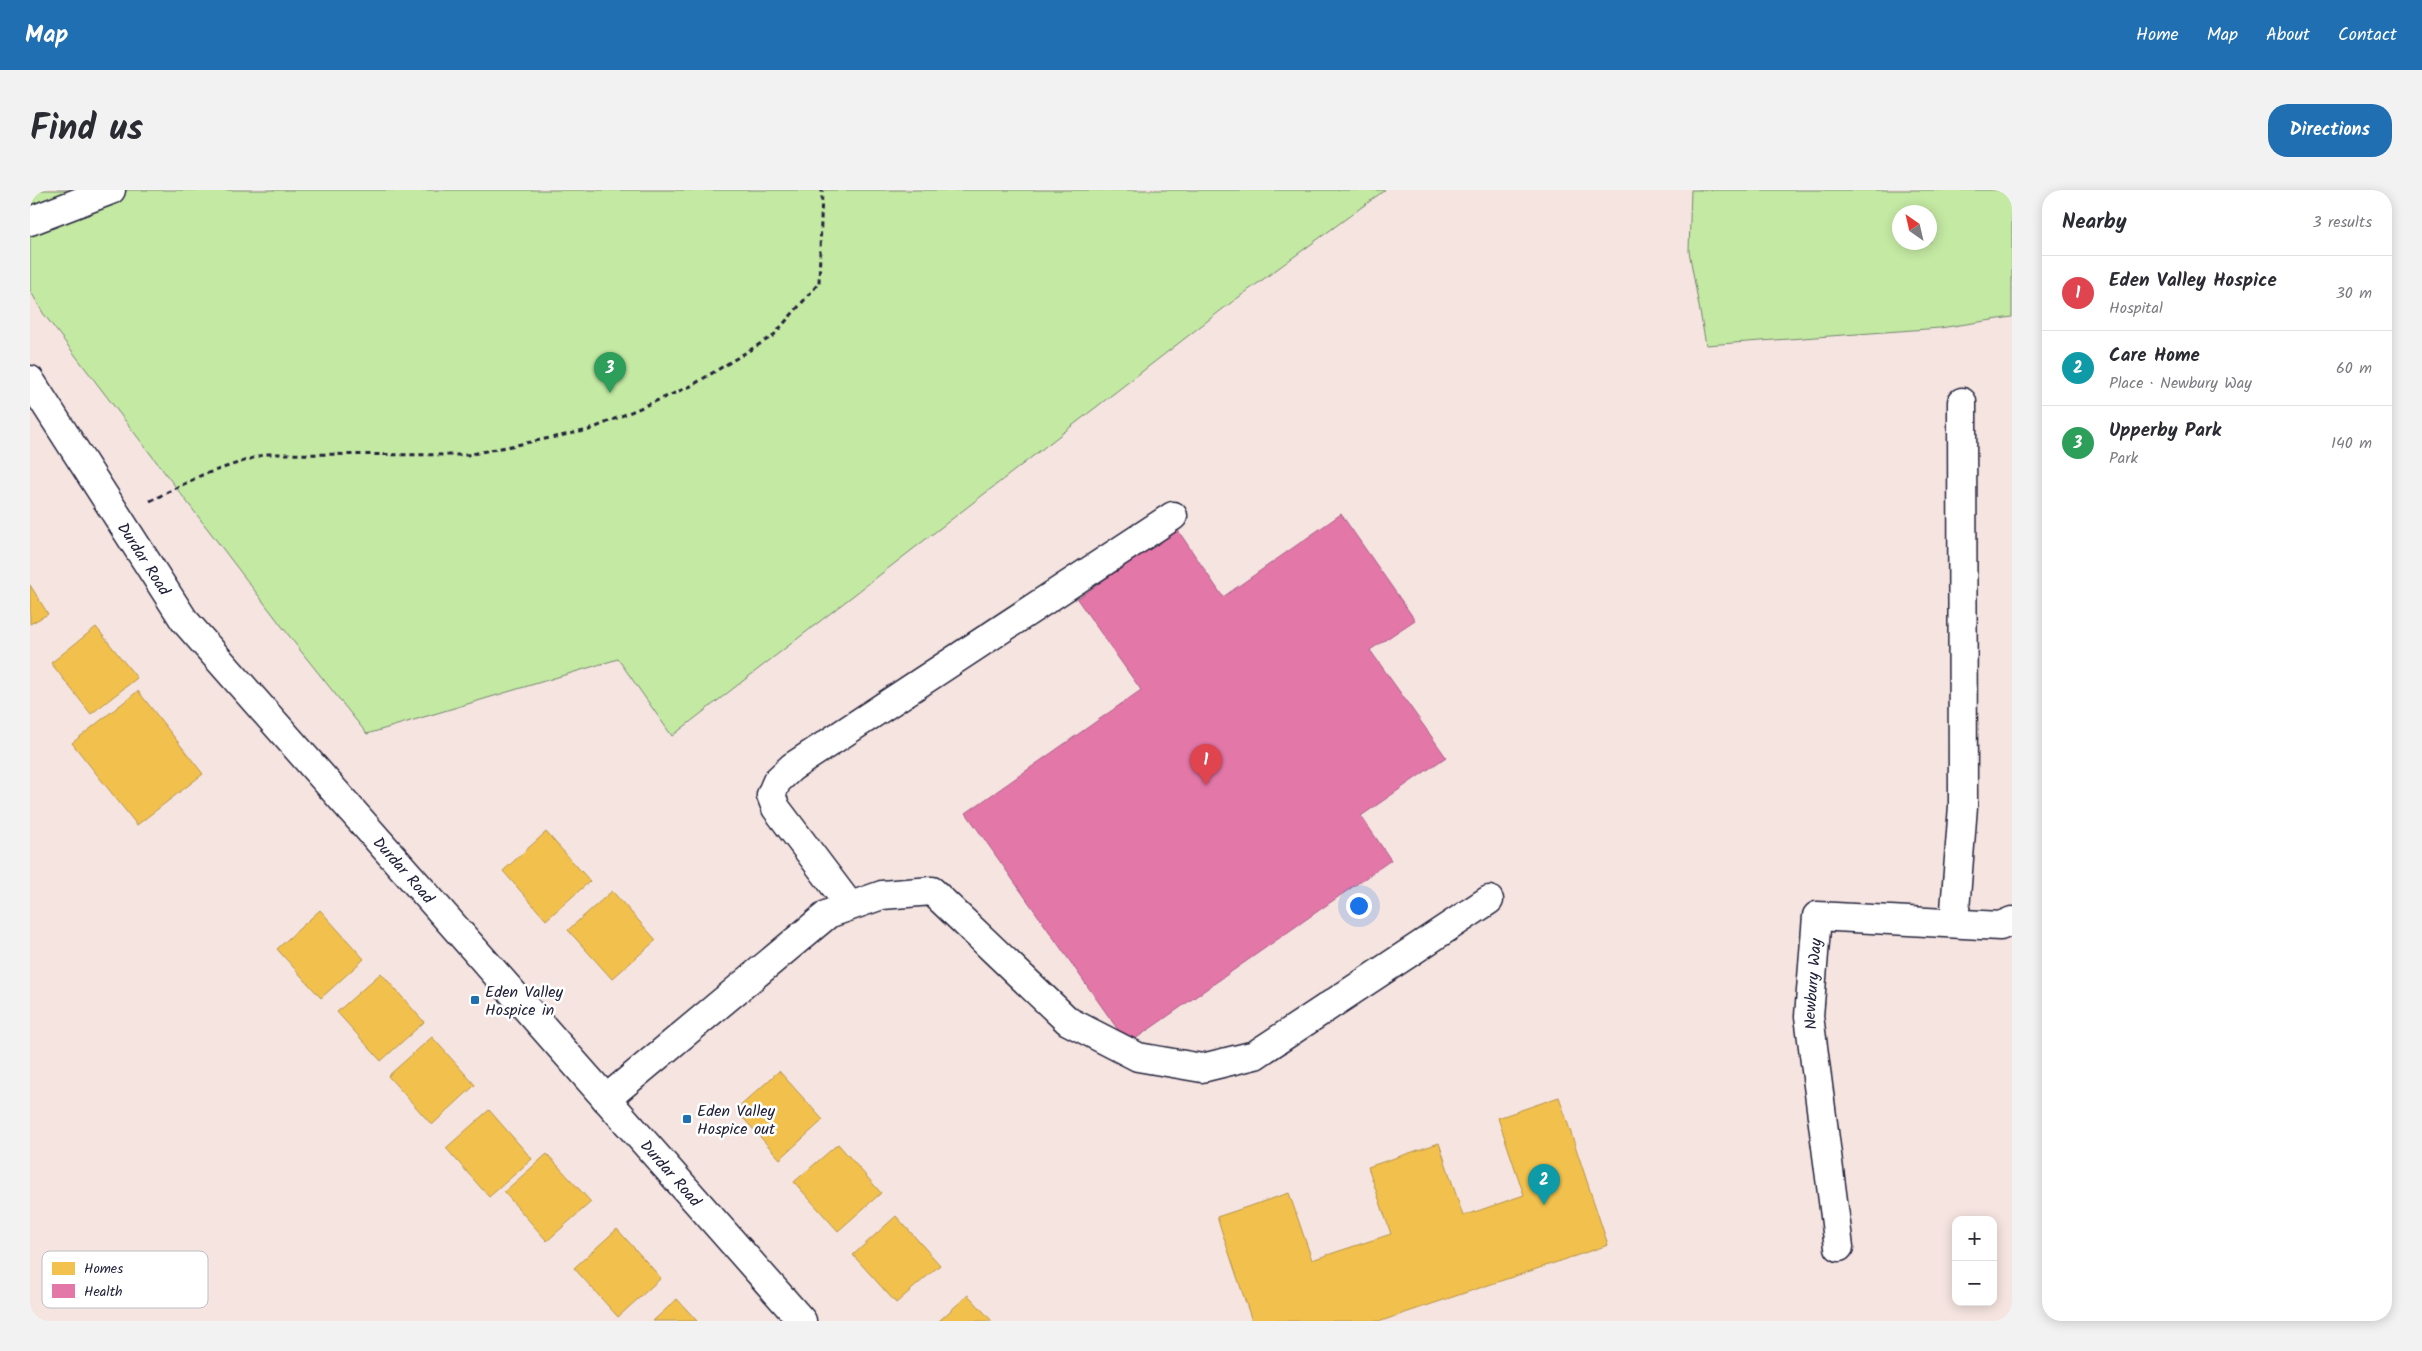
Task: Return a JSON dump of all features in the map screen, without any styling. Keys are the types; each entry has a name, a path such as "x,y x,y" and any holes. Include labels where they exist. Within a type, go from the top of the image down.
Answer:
{"street":[{"path":"30,221 111,190"},
{"name":"Durdar Road","path":"34,387 184,620 802,1321"},
{"path":"1954,923 1963,806 1962,402"},
{"path":"850,906 776,808 771,796 778,781 792,767 1173,516"},
{"path":"606,1099 828,914 882,895 932,890 1068,1021 1138,1057 1202,1068 1255,1055 1489,900"},
{"name":"Newbury Way","path":"1839,1247 1809,1016 1817,916 2000,926 2012,921"}],"path":[{"path":"123,526 154,498 202,475 265,454 467,455 589,430 692,386 773,336 820,284 822,190"}],"green space":[{"path":"30,190 1385,190 1224,308 672,736 618,659 367,734 300,650 43,313 30,290"},
{"path":"1691,190 2012,190 2012,317 1940,328 1706,345 1689,251"}],"building: Homes":[{"path":"30,585 48,614 30,624"},
{"path":"96,627 137,678 91,714 51,663"},
{"path":"138,691 203,774 137,825 72,743"},
{"path":"546,832 590,881 546,920 503,871"},
{"path":"612,891 656,940 612,979 568,930"},
{"path":"320,910 364,959 321,998 277,949"},
{"path":"381,973 424,1022 381,1061 337,1012"},
{"path":"432,1037 475,1085 432,1125 388,1076"},
{"path":"779,1071 823,1120 780,1159 736,1110"},
{"path":"1559,1097 1608,1245 1381,1321 1252,1321 1217,1217 1289,1193 1312,1260 1391,1234 1368,1167 1439,1143 1463,1216 1524,1195 1498,1118"},
{"path":"489,1110 532,1159 489,1197 446,1148"},
{"path":"838,1144 881,1193 838,1231 794,1182"},
{"path":"547,1154 591,1202 547,1241 504,1192"},
{"path":"896,1216 940,1265 896,1303 853,1255"},
{"path":"617,1229 661,1278 618,1317 574,1268"},
{"path":"968,1295 992,1321 939,1321"},
{"path":"677,1299 697,1321 653,1321"}],"building: Health":[{"path":"1341,514 1415,620 1370,650 1446,757 1361,816 1391,860 1128,1044 966,813 1141,690 1077,599 1177,529 1223,597"}],"place":[{"name":"Upperby Park","path":"610,393"},
{"name":"Eden Valley Hospice","path":"1206,785"},
{"name":"Eden Valley Hospice in","path":"475,1000"},
{"name":"Eden Valley Hospice out","path":"687,1119"},
{"name":"Care Home","path":"1544,1205"}]}
